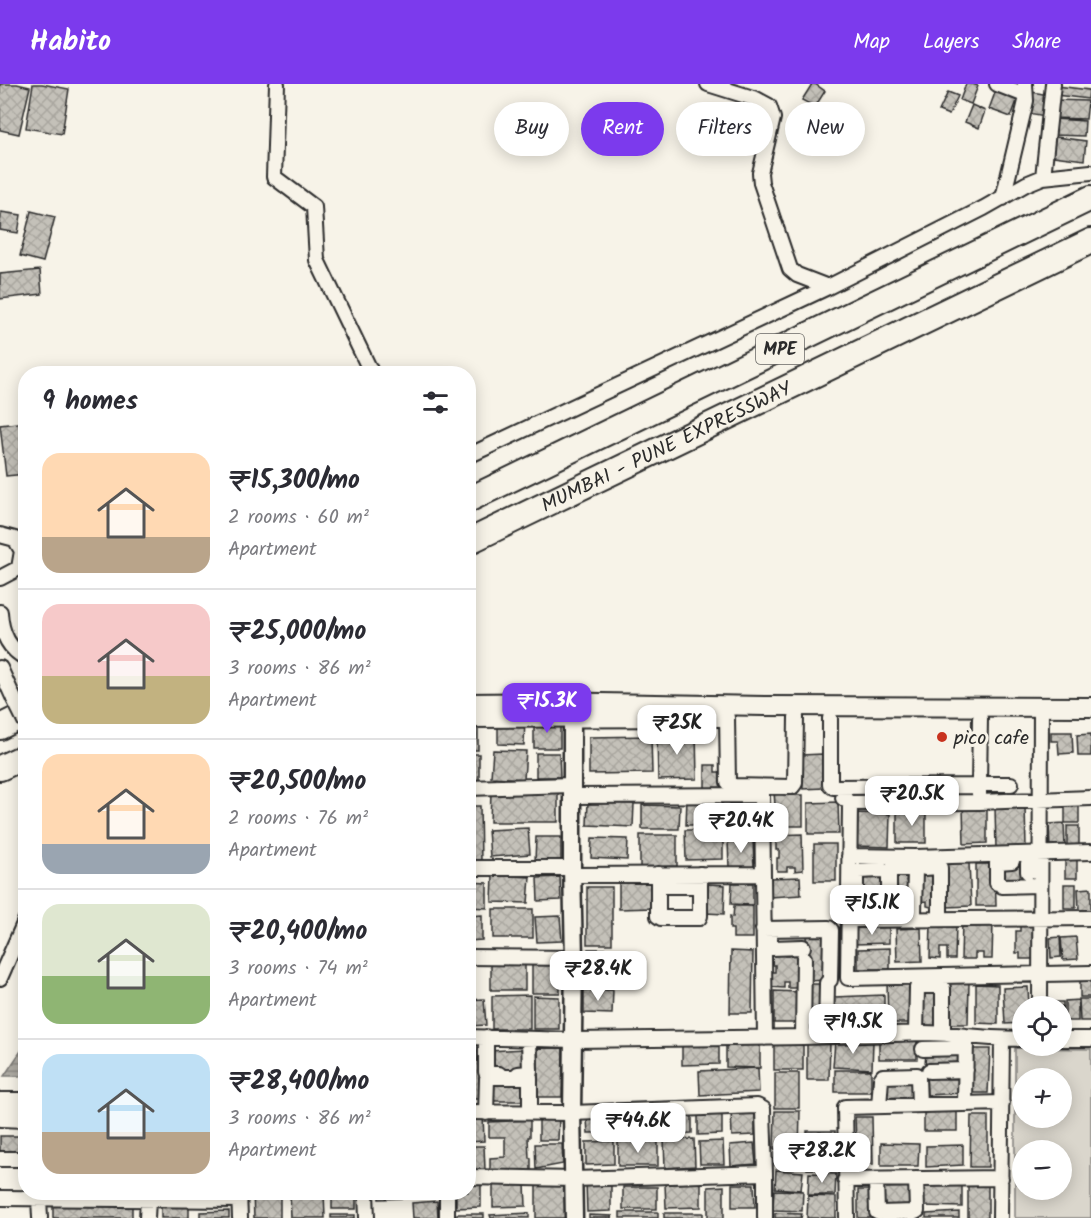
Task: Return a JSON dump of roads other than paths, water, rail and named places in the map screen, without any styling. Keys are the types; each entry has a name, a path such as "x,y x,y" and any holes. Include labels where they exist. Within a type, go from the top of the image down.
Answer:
{"highway":[{"name":"MUMBAI - PUNE EXPRESSWAY","path":"476,496 1091,198"},
{"name":"MUMBAI - PUNE EXPRESSWAY","path":"476,538 1091,241"},
{"path":"0,727 18,709"},
{"path":"0,768 18,760"}],"main road":[{"path":"476,704 727,717 830,718 980,718 1091,707"},
{"path":"476,717 572,710 764,706 1041,712 1091,717"},
{"path":"0,1102 18,1102"},
{"path":"0,1117 18,1118"}],"street":[{"path":"277,84 274,177 314,207 317,260 368,366"},
{"path":"708,84 756,99 769,106 773,118 760,173 761,183 790,268 797,275 828,287"},
{"path":"997,84 1025,89 1026,101 1003,198"},
{"path":"1042,177 1053,84"},
{"path":"476,452 828,287 1003,198 1026,184 1042,177 1091,172"},
{"path":"0,535 15,539 18,544"},
{"path":"0,578 18,569"},
{"path":"0,612 1,625 10,647 18,652"},
{"path":"0,668 18,703"},
{"path":"572,710 574,1218"},
{"path":"1040,996 1040,885 1034,863 1040,800 1041,712"},
{"path":"727,717 728,782 733,786 792,787 795,783 796,717"},
{"path":"830,718 830,784 850,803 1091,798"},
{"path":"979,802 980,718"},
{"path":"833,787 1011,784"},
{"path":"476,788 762,795 763,874 767,929 765,1038"},
{"path":"850,803 849,856 858,913 889,916 1091,918"},
{"path":"889,916 890,870 892,868 918,864 1034,863 1091,852"},
{"path":"849,856 869,856 940,868 940,917"},
{"path":"869,856 876,870 856,873 849,920 848,978 927,982 1091,973"},
{"path":"1034,863 998,862 999,885 1040,885"},
{"path":"914,914 918,864"},
{"path":"476,868 572,871 658,880 700,880 763,874"},
{"path":"658,880 658,916 661,918 699,918 700,880"},
{"path":"849,920 914,914 940,917"},
{"path":"767,929 829,928 831,930 826,1031"},
{"path":"767,929 772,948 804,952 803,1032"},
{"path":"0,978 18,937"},
{"path":"476,957 574,958"},
{"path":"804,982 827,983"},
{"path":"921,1102 925,1073 923,1049 918,1031 918,986 927,982 943,988 943,1030"},
{"path":"476,1037 574,1040 765,1038 803,1032 943,1030 966,1042"},
{"path":"486,1037 486,1072 488,1074 528,1073 530,1071 529,1039"},
{"path":"1000,1218 1002,1039"},
{"path":"923,1049 966,1042 1012,1039"},
{"path":"1072,1039 1091,1039"},
{"path":"965,1101 966,1042"},
{"path":"925,1073 966,1070"},
{"path":"880,1103 881,1077 894,1076 917,1076 921,1102"},
{"path":"486,1113 488,1077 530,1077 530,1113"},
{"path":"847,1218 846,1107 880,1103 965,1101 1002,1103"},
{"path":"476,1112 572,1113 757,1106 763,1109 765,1218"},
{"path":"0,1159 18,1159"},
{"path":"476,1177 574,1179 765,1173"},
{"path":"845,1180 1001,1178"},
{"path":"876,1180 877,1212 879,1213 917,1211 916,1179"},
{"path":"0,1198 18,1198"},
{"path":"39,1200 40,1218"},
{"path":"142,1200 147,1218"},
{"path":"239,1200 240,1218"},
{"path":"366,1200 367,1218"},
{"path":"447,1200 447,1218"}],"place":[{"name":"pico cafe","path":"942,737"}]}
